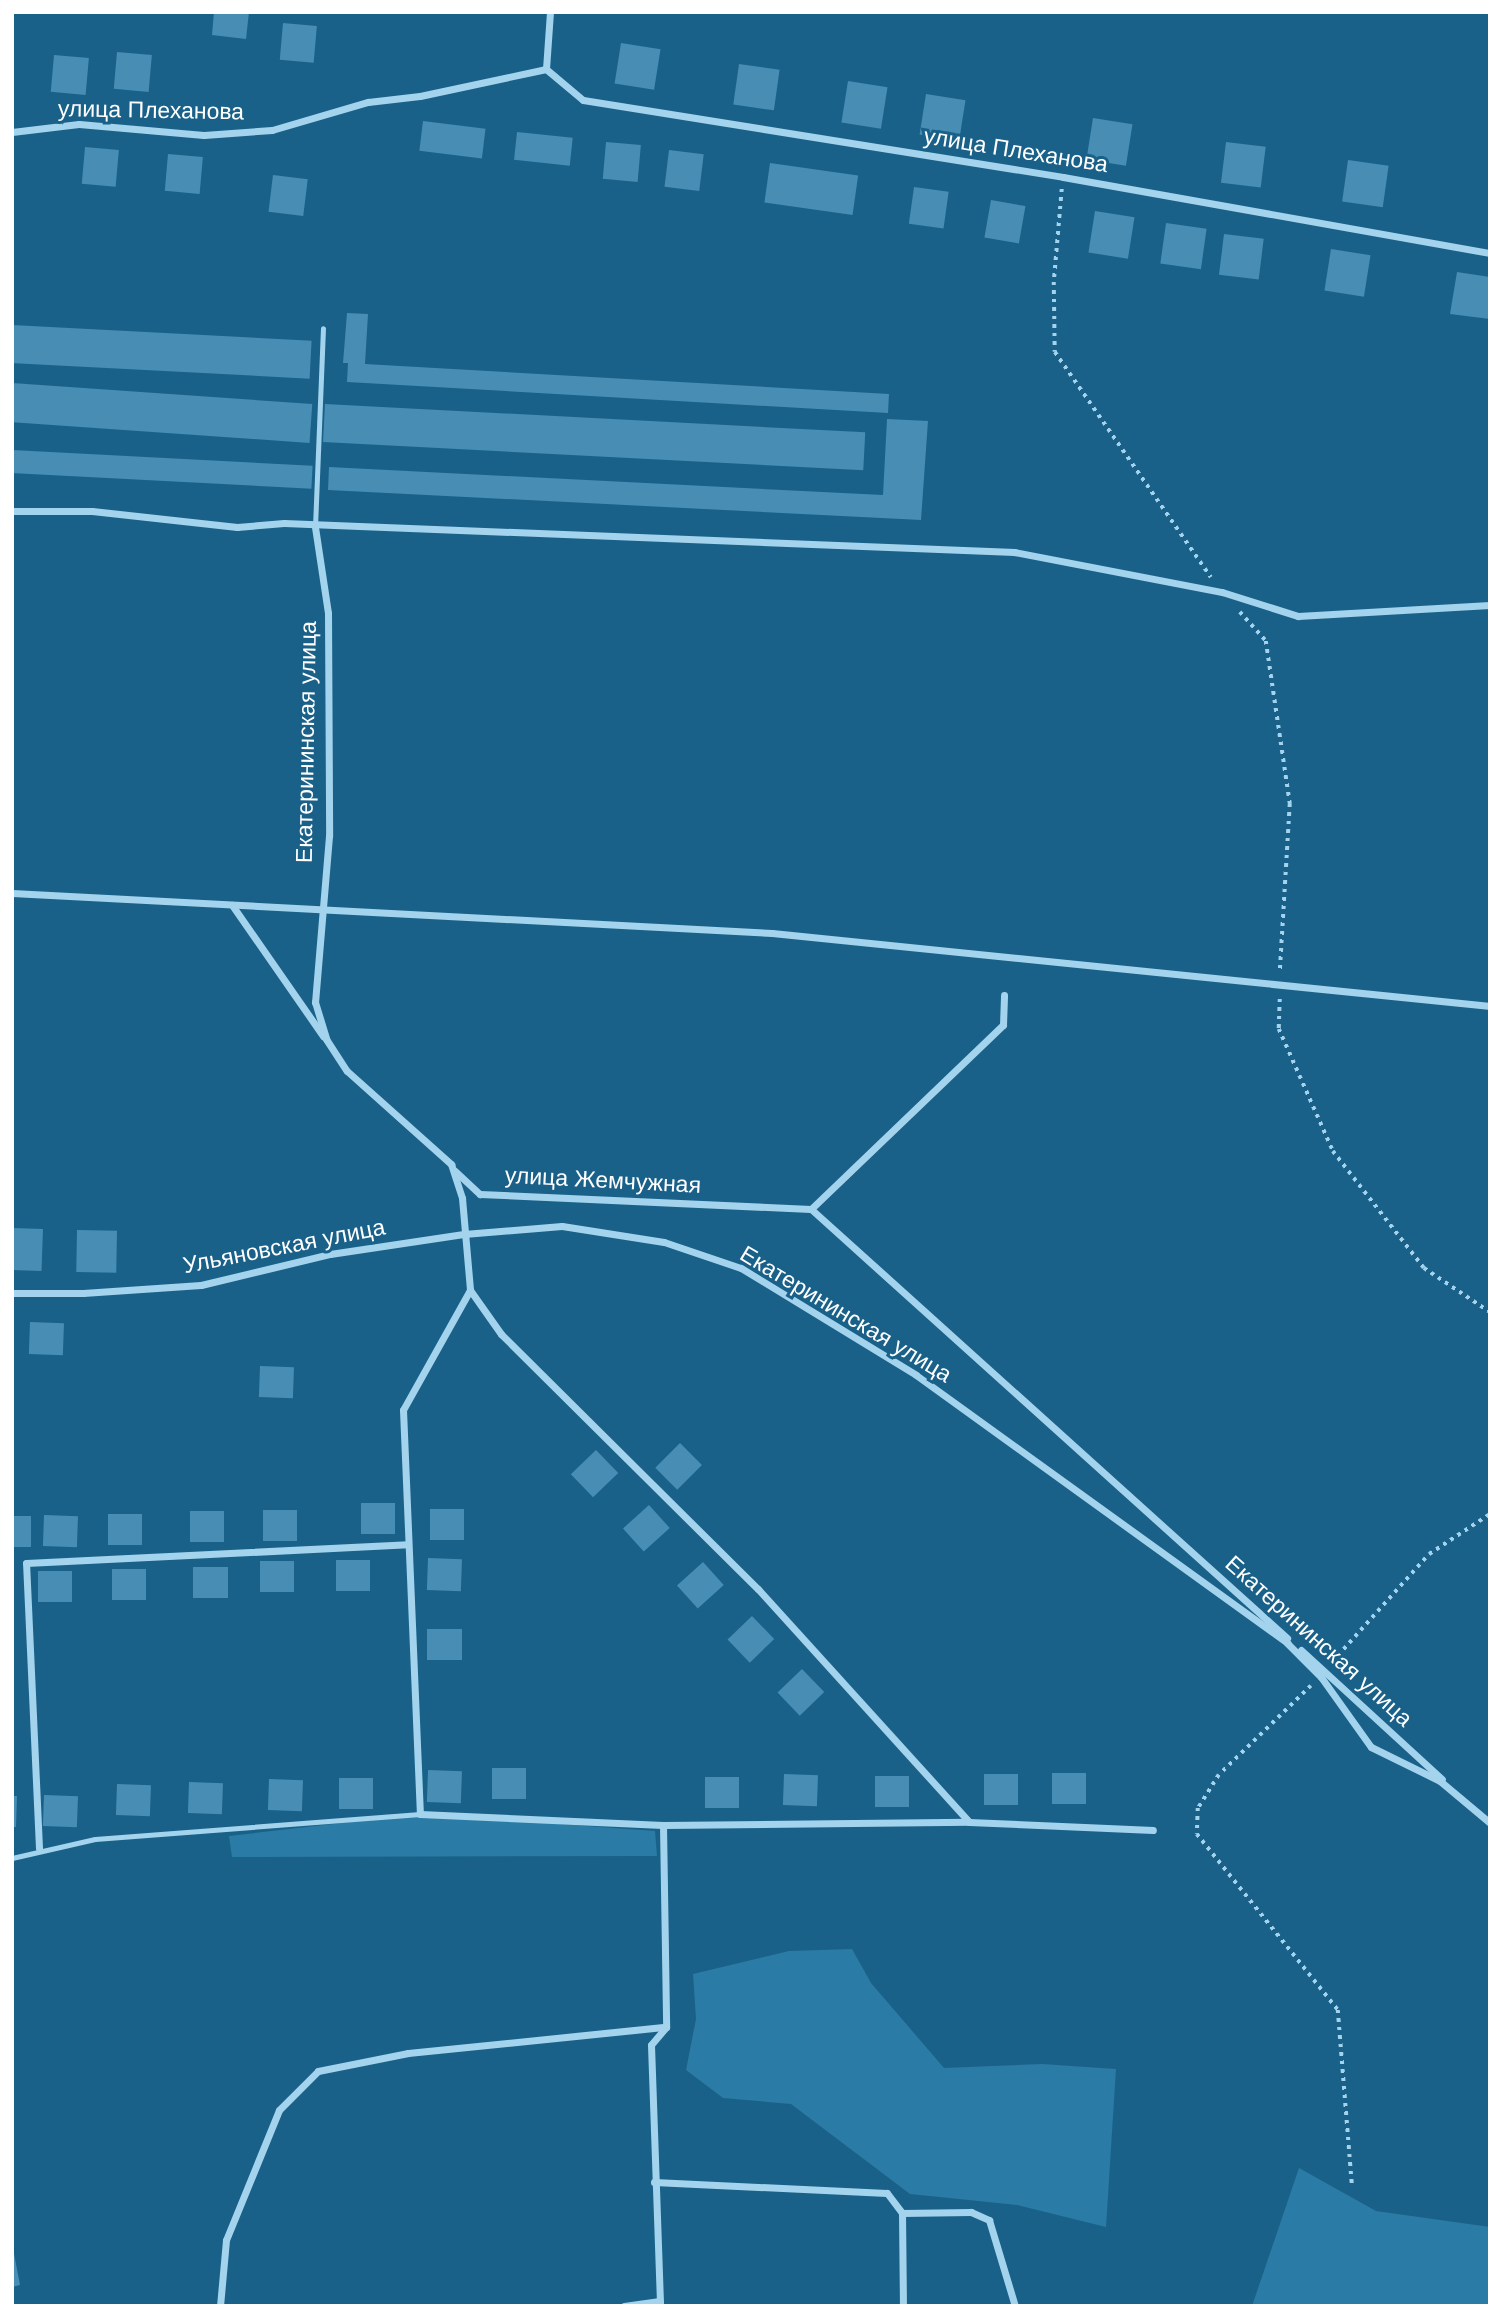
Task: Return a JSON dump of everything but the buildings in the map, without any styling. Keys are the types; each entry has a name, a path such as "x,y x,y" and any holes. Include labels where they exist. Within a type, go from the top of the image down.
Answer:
{"street":[{"path":"546,69 550,12"},
{"name":"улица Плеханова","path":"12,132 79,124 204,135 272,130 368,102 420,96 546,69 583,100 1063,177 1490,253"},
{"path":"12,510 92,510 237,527 284,523 314,527 1014,552 1222,592 1298,615 1490,605"},
{"name":"Екатерининская улица","path":"314,527 328,613 329,836 320,909 315,1002 326,1039 347,1071 451,1164 462,1198 470,1290"},
{"path":"12,893 772,933 1490,1006"},
{"name":"улица Жемчужная","path":"232,905 347,1071 480,1194 811,1209"},
{"path":"811,1209 1003,1025 1004,995"},
{"name":"Екатерининская улица","path":"811,1209 1490,1822"},
{"name":"Екатерининская улица","path":"562,1226 664,1241 741,1268 916,1375 1287,1643 1321,1677 1371,1747 1440,1781 1490,1822"},
{"name":"Ульяновская улица","path":"12,1293 83,1293 201,1285 330,1254 464,1234 562,1226"},
{"path":"968,1822 758,1589 501,1334 470,1290 403,1410 420,1814 663,1825 968,1822 1153,1830"},
{"path":"39,1848 26,1563 408,1544"},
{"path":"624,2306 660,2304 651,2045 666,2027 663,1825"},
{"path":"220,2306 226,2240 279,2110 317,2071 408,2053 666,2027"},
{"path":"654,2182 887,2193 902,2213 903,2306"},
{"path":"902,2213 971,2212 989,2220 1014,2306"}],"lane":[{"path":"314,527 323,328"},
{"path":"12,1858 39,1848 95,1839 420,1814"}],"path":[{"path":"1063,177 1054,282 1055,352 1222,592 1266,641 1290,804 1281,906 1279,1029 1333,1151 1424,1268 1490,1312"},
{"path":"1352,2184 1338,2010 1197,1834 1198,1808 1219,1775 1321,1677 1359,1628 1429,1554 1490,1514"}],"shaded area":[{"path":"420,1814 655,1831 657,1856 232,1857 229,1836"},
{"path":"852,1949 871,1983 944,2068 1042,2064 1116,2069 1106,2227 1017,2205 910,2194 791,2104 723,2098 686,2070 696,2019 693,1974 789,1951"},
{"path":"1299,2168 1376,2211 1490,2227 1490,2306 1252,2306"}]}
